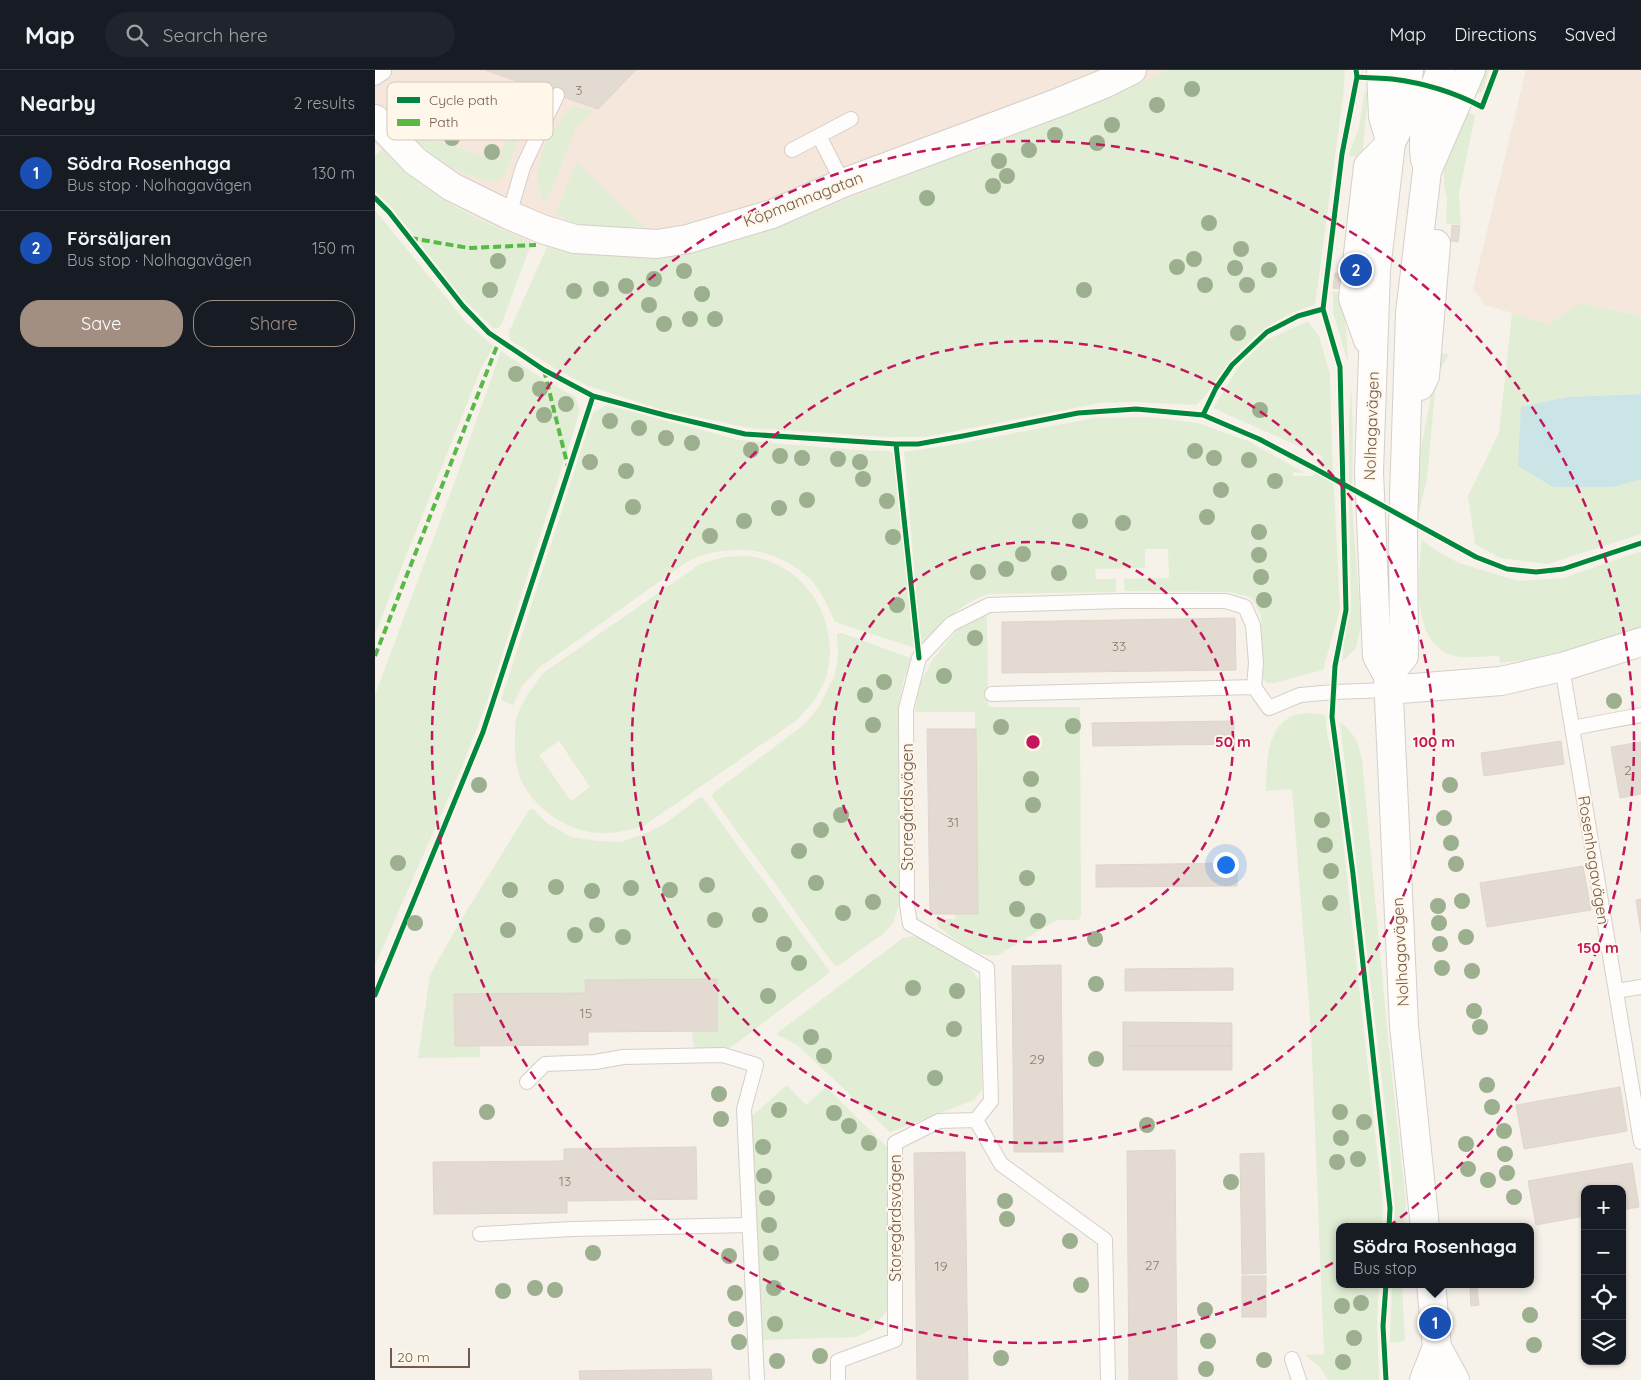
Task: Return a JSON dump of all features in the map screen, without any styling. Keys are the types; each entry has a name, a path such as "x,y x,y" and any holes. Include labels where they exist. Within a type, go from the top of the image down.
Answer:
{"street":[{"name":"Köpmannagatan","path":"395,140 415,161 453,187 509,215 543,229 575,239 657,244 688,239 772,214 843,183 1057,103 1101,77 1132,70"},
{"name":"Nolhagavägen","path":"1381,70 1383,117 1391,143"},
{"name":"Nolhagavägen","path":"1409,70 1403,118 1391,143 1376,270 1369,482 1377,656 1388,683 1404,1026 1425,1223"},
{"path":"1388,683 1404,656 1403,528 1409,313 1427,171 1424,149 1427,116 1434,87 1441,70"},
{"path":"1427,171 1471,70"},
{"name":"Köpmannagatan","path":"375,119 387,132"},
{"path":"1388,683 1501,682 1562,667 1641,642"},
{"path":"1431,1288 1437,1347 1455,1380"},
{"path":"1424,1380 1437,1347"}],"lane":[{"path":"553,103 557,95"},
{"path":"791,150 851,119"},
{"path":"819,136 843,183"},
{"path":"509,215 523,167 536,140"},
{"name":"Storegårdsvägen","path":"838,1380 838,1361 895,1340 895,1143 939,1120 976,1120 991,1101 987,968 909,924 907,905 906,709 919,658 951,624 989,605 1121,601 1226,601 1245,607 1253,625 1256,662 1254,687"},
{"name":"Rosenhagavägen","path":"1562,667 1641,1142"},
{"path":"992,694 1254,687 1269,708 1300,695 1334,692 1388,683"},
{"path":"1572,728 1641,715"},
{"path":"1616,991 1641,986"},
{"path":"527,1082 545,1064 595,1062 623,1057 723,1055 756,1065 745,1109 757,1380"},
{"path":"976,1120 1001,1164 1105,1240 1108,1380"},
{"path":"480,1234 573,1229 749,1225"},
{"path":"1292,1359 1299,1380"}],"shaded area":[{"path":"375,70 1164,70 1159,75 770,230 722,245 669,255 626,256 547,247 532,242 477,219 419,183 375,144"},
{"path":"1526,70 1641,70 1641,316 1580,303 1549,324 1485,305 1473,289"}],"green space":[{"path":"1164,70 1345,70 1315,305 1286,316 1261,331 1240,351 1196,405 1135,402 1100,403 925,437 886,437 750,428 663,410 588,386 551,366 510,340 509,332 547,247 639,257 695,251 733,241 770,230 1158,75"},
{"path":"1484,70 1489,70 1484,88 1480,93 1475,93"},
{"path":"1369,87 1362,157 1348,156 1359,128 1364,94"},
{"path":"572,106 593,111 575,129 546,204 539,187 538,169 546,142 547,140 553,140 553,131"},
{"path":"1464,110 1475,116 1459,193 1461,225 1446,223 1447,197 1444,185 1444,168 1447,152"},
{"path":"416,140 434,140 498,161 506,140 519,140 504,176 492,181 477,178 447,165 437,159"},
{"path":"382,149 419,183 451,204 477,219 532,242 501,325 498,328 493,328 464,300 392,208 375,191 375,156"},
{"path":"576,162 644,227 595,227 569,222 556,213"},
{"path":"375,210 466,322 494,346 482,366 375,634"},
{"path":"1333,292 1347,293 1345,310 1348,363 1333,312"},
{"path":"1580,303 1641,316 1641,394 1568,397 1614,487 1641,479 1641,534 1548,564 1500,558 1475,544 1468,496 1499,433 1512,313 1549,324"},
{"path":"1308,321 1319,336 1330,374 1340,609 1323,670 1274,683 1267,683 1262,678 1261,615 1251,597 1229,592 1125,591 1124,579 1169,578 1168,549 1145,549 1145,568 1095,569 1096,579 1116,579 1116,592 989,594 978,598 959,609 921,647 904,452 1095,418 1151,417 1198,423 1248,441 1305,473 1293,472 1293,476 1313,476 1323,457 1213,408 1239,366 1266,340"},
{"path":"501,351 575,397 580,411 487,702 461,769 375,965 375,695"},
{"path":"1435,353 1449,354 1436,381 1427,479 1414,532 1418,463 1430,402"},
{"path":"1351,386 1353,431 1352,505 1361,625 1356,648 1342,662 1344,641 1351,610 1349,422"},
{"path":"607,405 739,440 855,450 890,451 894,455 915,648 835,622 824,599 810,579 785,561 758,552 730,550 700,556 681,566 540,667 523,685 513,705 501,700 593,413"},
{"path":"1422,540 1440,553 1459,563 1518,581 1564,578 1641,551 1641,630 1544,657 1500,663 1499,656 1460,657 1444,651 1432,641 1420,609 1419,572"},
{"path":"724,557 755,557 773,563 789,572 803,584 823,614 828,632 830,650 828,669 820,690 812,703 797,720 642,827 606,833 588,832 554,817 534,800 521,780 515,754 515,726 521,706 543,673 700,564","holes":["559,741 590,787 571,801 539,755"]},
{"path":"987,613 988,707 1080,707 1081,917 1078,920 1057,920 998,955 981,954 966,947 938,927 937,919 955,919 955,914 978,914 975,712 915,712 919,686 933,659 959,628"},
{"path":"837,633 842,633 913,659 904,679 899,704 901,898 893,923 883,934 838,966 834,965 712,797 713,793 805,724 819,707 835,674 838,658"},
{"path":"1302,714 1325,715 1328,739 1334,759 1383,1206 1382,1223 1336,1223 1336,1288 1379,1288 1377,1325 1379,1380 1328,1380 1320,1367 1305,1355 1324,1354 1311,1030 1292,789 1266,791 1268,758 1273,737 1285,720"},
{"path":"1340,722 1355,739 1362,759 1389,1049 1406,1203 1404,1223 1395,1223 1389,1141"},
{"path":"699,798 703,798 830,972 730,1048 694,1047 692,1031 717,1031 717,979 586,981 586,993 454,994 455,1046 480,1046 480,1057 418,1058 430,975 458,925 529,810 533,809 547,823 571,837 621,842 649,832 666,823"},
{"path":"913,936 925,939 971,969 980,982 982,1090 974,1100 890,1132 797,1045 776,1034 903,938"},
{"path":"787,1085 806,1105 826,1087 887,1147 888,1310 870,1330 857,1337 761,1340 750,1118"},
{"path":"1392,1288 1402,1288 1405,1341 1390,1343"}],"water":[{"path":"1641,394 1641,479 1614,487 1553,487 1518,466 1521,407 1568,397"}],"building":[{"path":"485,70 636,70 598,109 553,93 553,82 520,82"},
{"path":"1452,225 1460,226 1458,242 1451,241"},
{"path":"1335,273 1344,274 1342,289 1333,288"},
{"path":"1235,618 1236,670 1002,673 1002,622"},
{"path":"1234,721 1234,744 1093,746 1092,723"},
{"path":"927,729 976,729 978,914 930,914"},
{"path":"1561,741 1564,764 1484,776 1481,753"},
{"path":"1641,742 1641,794 1620,798 1611,747"},
{"path":"1237,863 1237,886 1096,887 1096,865"},
{"path":"1583,866 1591,910 1487,927 1480,883"},
{"path":"1641,899 1641,932 1636,900"},
{"path":"1061,965 1063,1152 1014,1152 1012,966"},
{"path":"1233,968 1233,990 1125,991 1125,969"},
{"path":"717,979 717,1031 588,1032 588,1045 455,1046 454,994 586,993 585,980"},
{"path":"1123,1022 1232,1023 1232,1046 1123,1046"},
{"path":"1123,1046 1232,1046 1232,1070 1123,1070"},
{"path":"1620,1087 1627,1131 1524,1149 1516,1105"},
{"path":"696,1147 697,1199 567,1201 567,1213 434,1214 433,1162 564,1161 564,1149"},
{"path":"1175,1150 1177,1380 1129,1380 1127,1151"},
{"path":"965,1152 968,1380 917,1380 914,1153"},
{"path":"1264,1153 1266,1273 1242,1274 1240,1154"},
{"path":"1632,1163 1639,1207 1626,1209 1626,1185 1581,1185 1581,1217 1536,1225 1528,1181"},
{"path":"1242,1276 1266,1276 1266,1317 1242,1317"},
{"path":"1470,1288 1477,1288 1479,1305 1471,1306"},
{"path":"711,1369 712,1380 580,1380 579,1371"}],"marked path":[{"path":"410,238 469,248 536,245"},
{"path":"375,656 499,341"},
{"path":"544,370 568,467"}],"cycle path":[{"path":"1356,70 1357,77 1342,154 1323,309 1340,367 1346,610 1335,666 1332,717 1353,874 1390,1208 1389,1223"},
{"path":"1357,77 1392,79 1416,83 1450,93 1482,107 1496,70"},
{"path":"375,198 389,212 463,306 489,333 544,370 593,396 745,434 896,444 918,444 1078,413 1136,409 1203,415 1259,439 1476,557 1507,569 1536,572 1563,569 1641,543"},
{"path":"1203,415 1216,388 1232,365 1267,332 1298,316 1323,309"},
{"path":"375,995 483,732 593,396"},
{"path":"896,444 919,658"},
{"path":"1386,1288 1383,1326 1386,1380"}],"place":[{"name":"Försäljaren","path":"1356,270"},
{"name":"Södra Rosenhaga","path":"1435,1323"}]}
